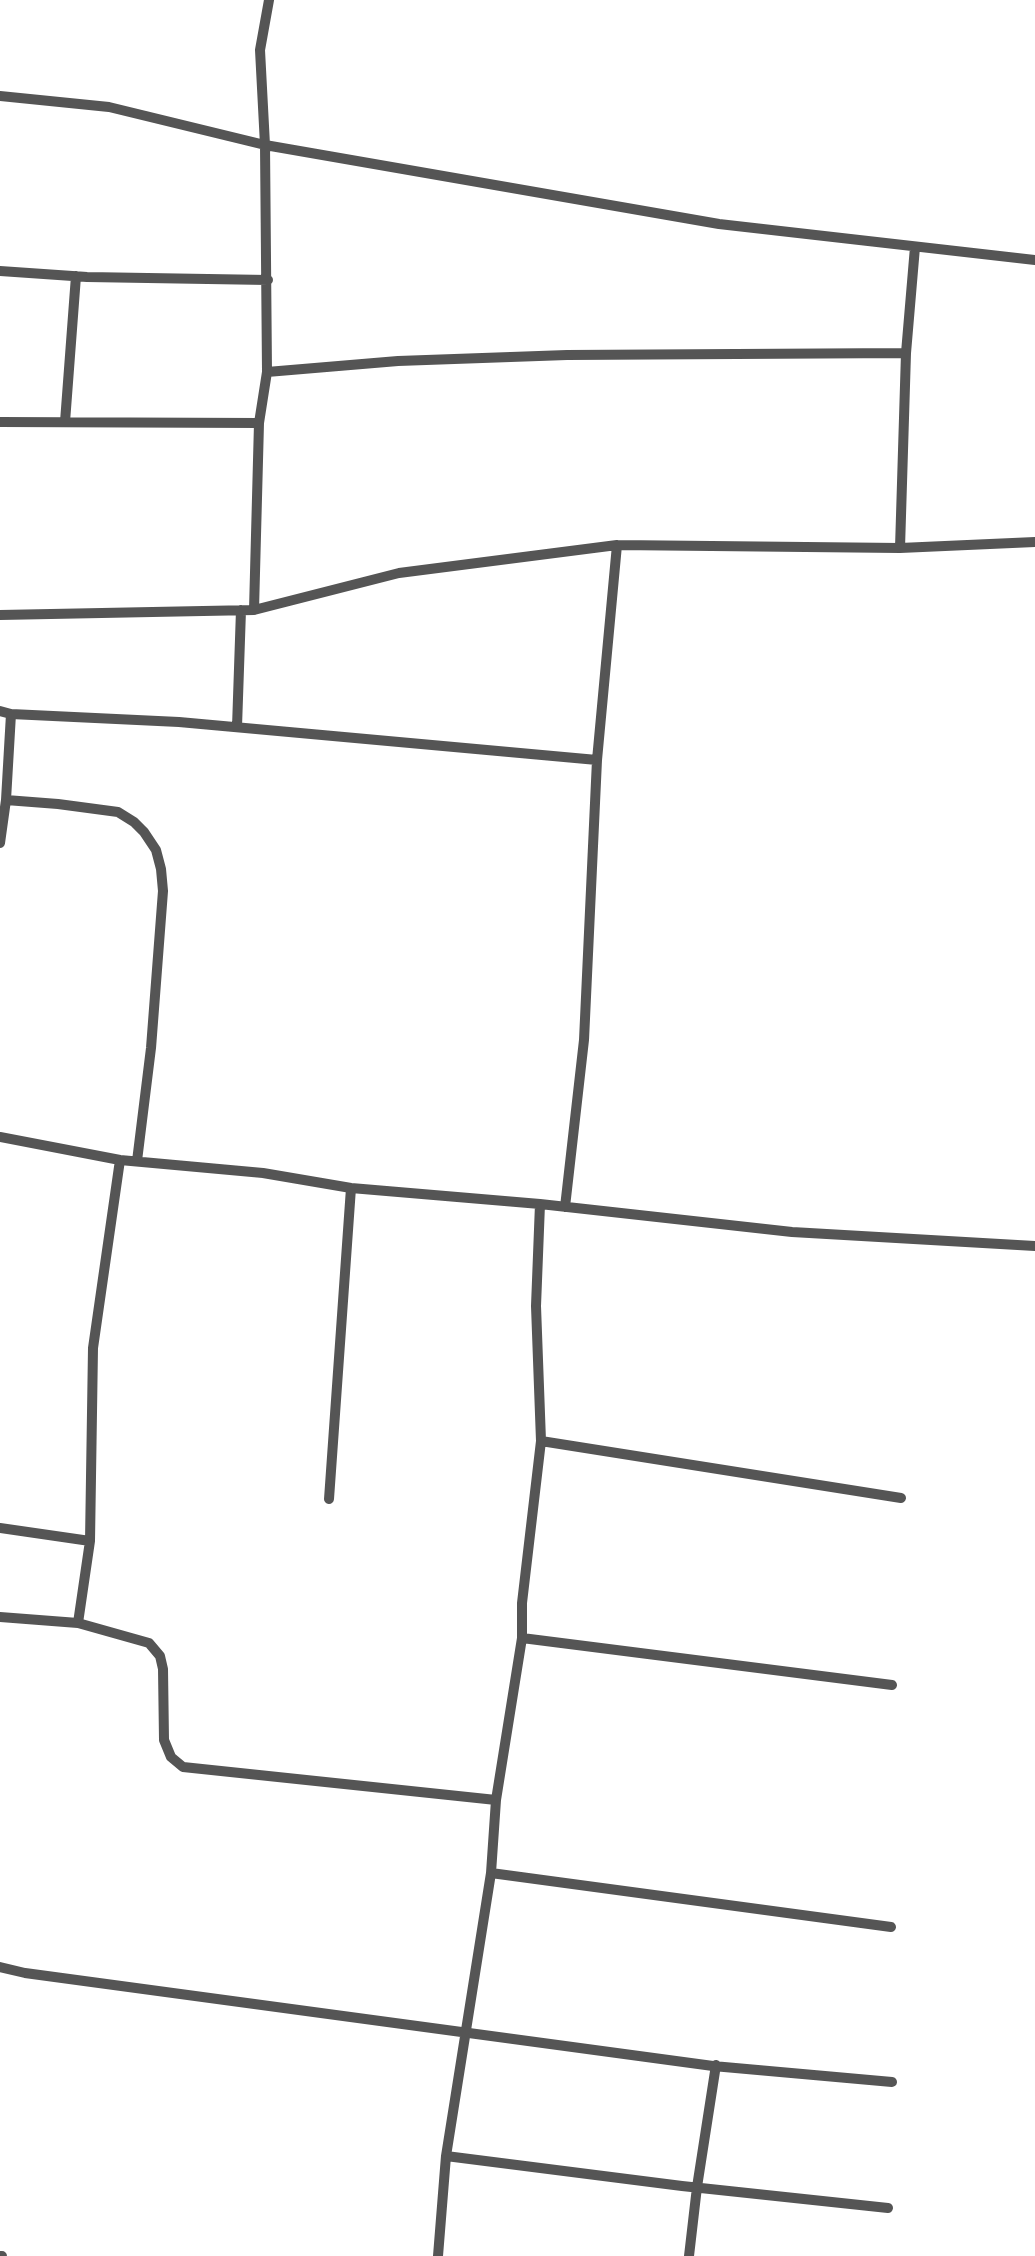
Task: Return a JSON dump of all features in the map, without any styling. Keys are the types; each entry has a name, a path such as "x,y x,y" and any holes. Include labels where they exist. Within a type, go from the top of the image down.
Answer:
{"street":[{"path":"254,610 260,423 267,372 268,280 265,145 260,50 269,0"},
{"path":"0,96 109,107 265,145 718,224 1035,260"},
{"path":"900,548 906,354 916,247"},
{"path":"0,271 76,276 268,280"},
{"path":"65,422 76,276"},
{"path":"267,372 398,361 567,355 906,354"},
{"path":"0,422 260,423"},
{"path":"0,615 254,610 399,573 617,545 900,548 1035,542"},
{"path":"565,1207 584,1040 591,927 597,760 617,545"},
{"path":"236,726 240,610"},
{"path":"0,711 11,714 236,726 597,760"},
{"path":"0,843 6,800 11,714"},
{"path":"6,800 58,804 118,812 134,822 144,832 156,850 161,868 163,891 151,1048 137,1161"},
{"path":"0,1137 120,1160 262,1173 351,1188 540,1204 792,1232 1035,1246"},
{"path":"78,1623 90,1541 93,1348 120,1160"},
{"path":"329,1499 351,1188"},
{"path":"438,2256 446,2156 490,1873 496,1800 522,1638 522,1603 541,1441 536,1306 540,1204"},
{"path":"541,1441 901,1498"},
{"path":"0,1528 90,1541"},
{"path":"0,1617 78,1623 149,1643 156,1648 163,1669 164,1740 171,1757 183,1767 496,1800"},
{"path":"522,1638 892,1685"},
{"path":"490,1873 891,1927"},
{"path":"0,1967 26,1973 716,2065 892,2082"},
{"path":"689,2256 697,2187 716,2065"},
{"path":"446,2156 888,2208"}]}
